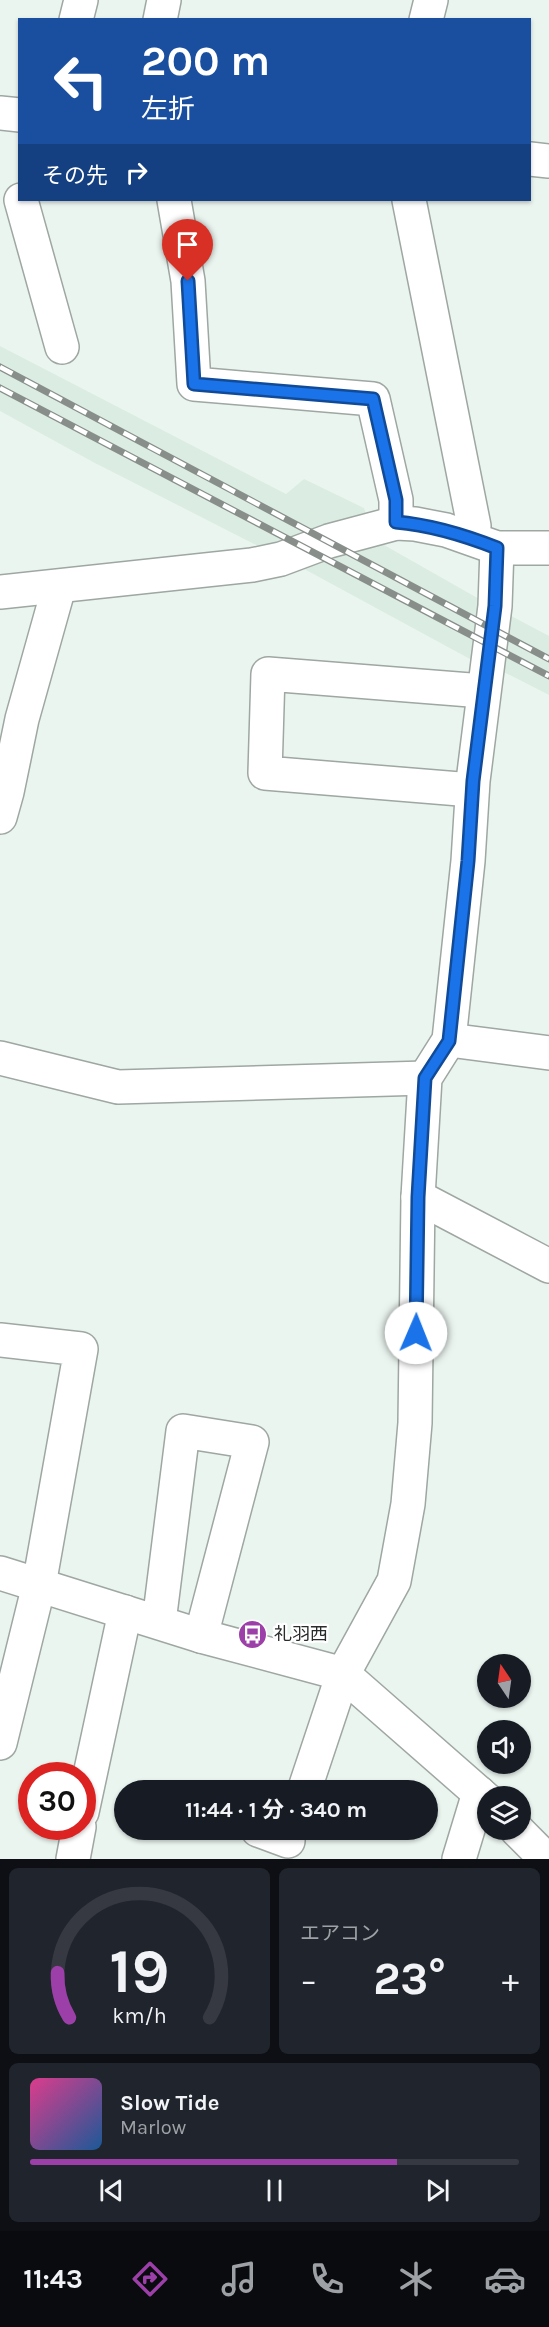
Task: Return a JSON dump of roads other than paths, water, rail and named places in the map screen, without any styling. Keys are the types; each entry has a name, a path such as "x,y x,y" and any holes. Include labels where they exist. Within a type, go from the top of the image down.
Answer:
{"street":[{"path":"76,18 81,0"},
{"path":"160,18 164,0"},
{"path":"427,18 432,0"},
{"path":"0,113 18,116"},
{"path":"531,159 549,160"},
{"path":"0,199 18,198"},
{"path":"21,201 62,347"},
{"path":"174,201 188,281 194,384 373,399 396,500 396,522"},
{"path":"308,1780 342,1674 394,1581 408,1504 415,1423 418,1197 425,1078 449,1041 468,861 472,790 495,606 484,543 474,526 409,201"},
{"path":"0,592 252,565 281,559 329,541 396,522 415,524 484,543 549,548"},
{"path":"0,817 22,719 59,587"},
{"path":"472,790 264,773 268,674 486,679"},
{"path":"449,1041 549,1053"},
{"path":"0,1058 118,1087 425,1078"},
{"path":"418,1197 549,1266"},
{"path":"0,1340 81,1349 39,1585 0,1743"},
{"path":"159,1622 183,1431 252,1442 201,1636"},
{"path":"0,1572 201,1636 342,1674 477,1792"},
{"path":"93,1762 125,1612"},
{"path":"459,1859 477,1812"},
{"path":"73,1859 77,1840"},
{"path":"527,1840 546,1859"}],"railway":[{"path":"0,367 549,659"},
{"path":"0,388 549,676"}],"place":[{"name":"礼羽西","path":"253,1634"}]}
